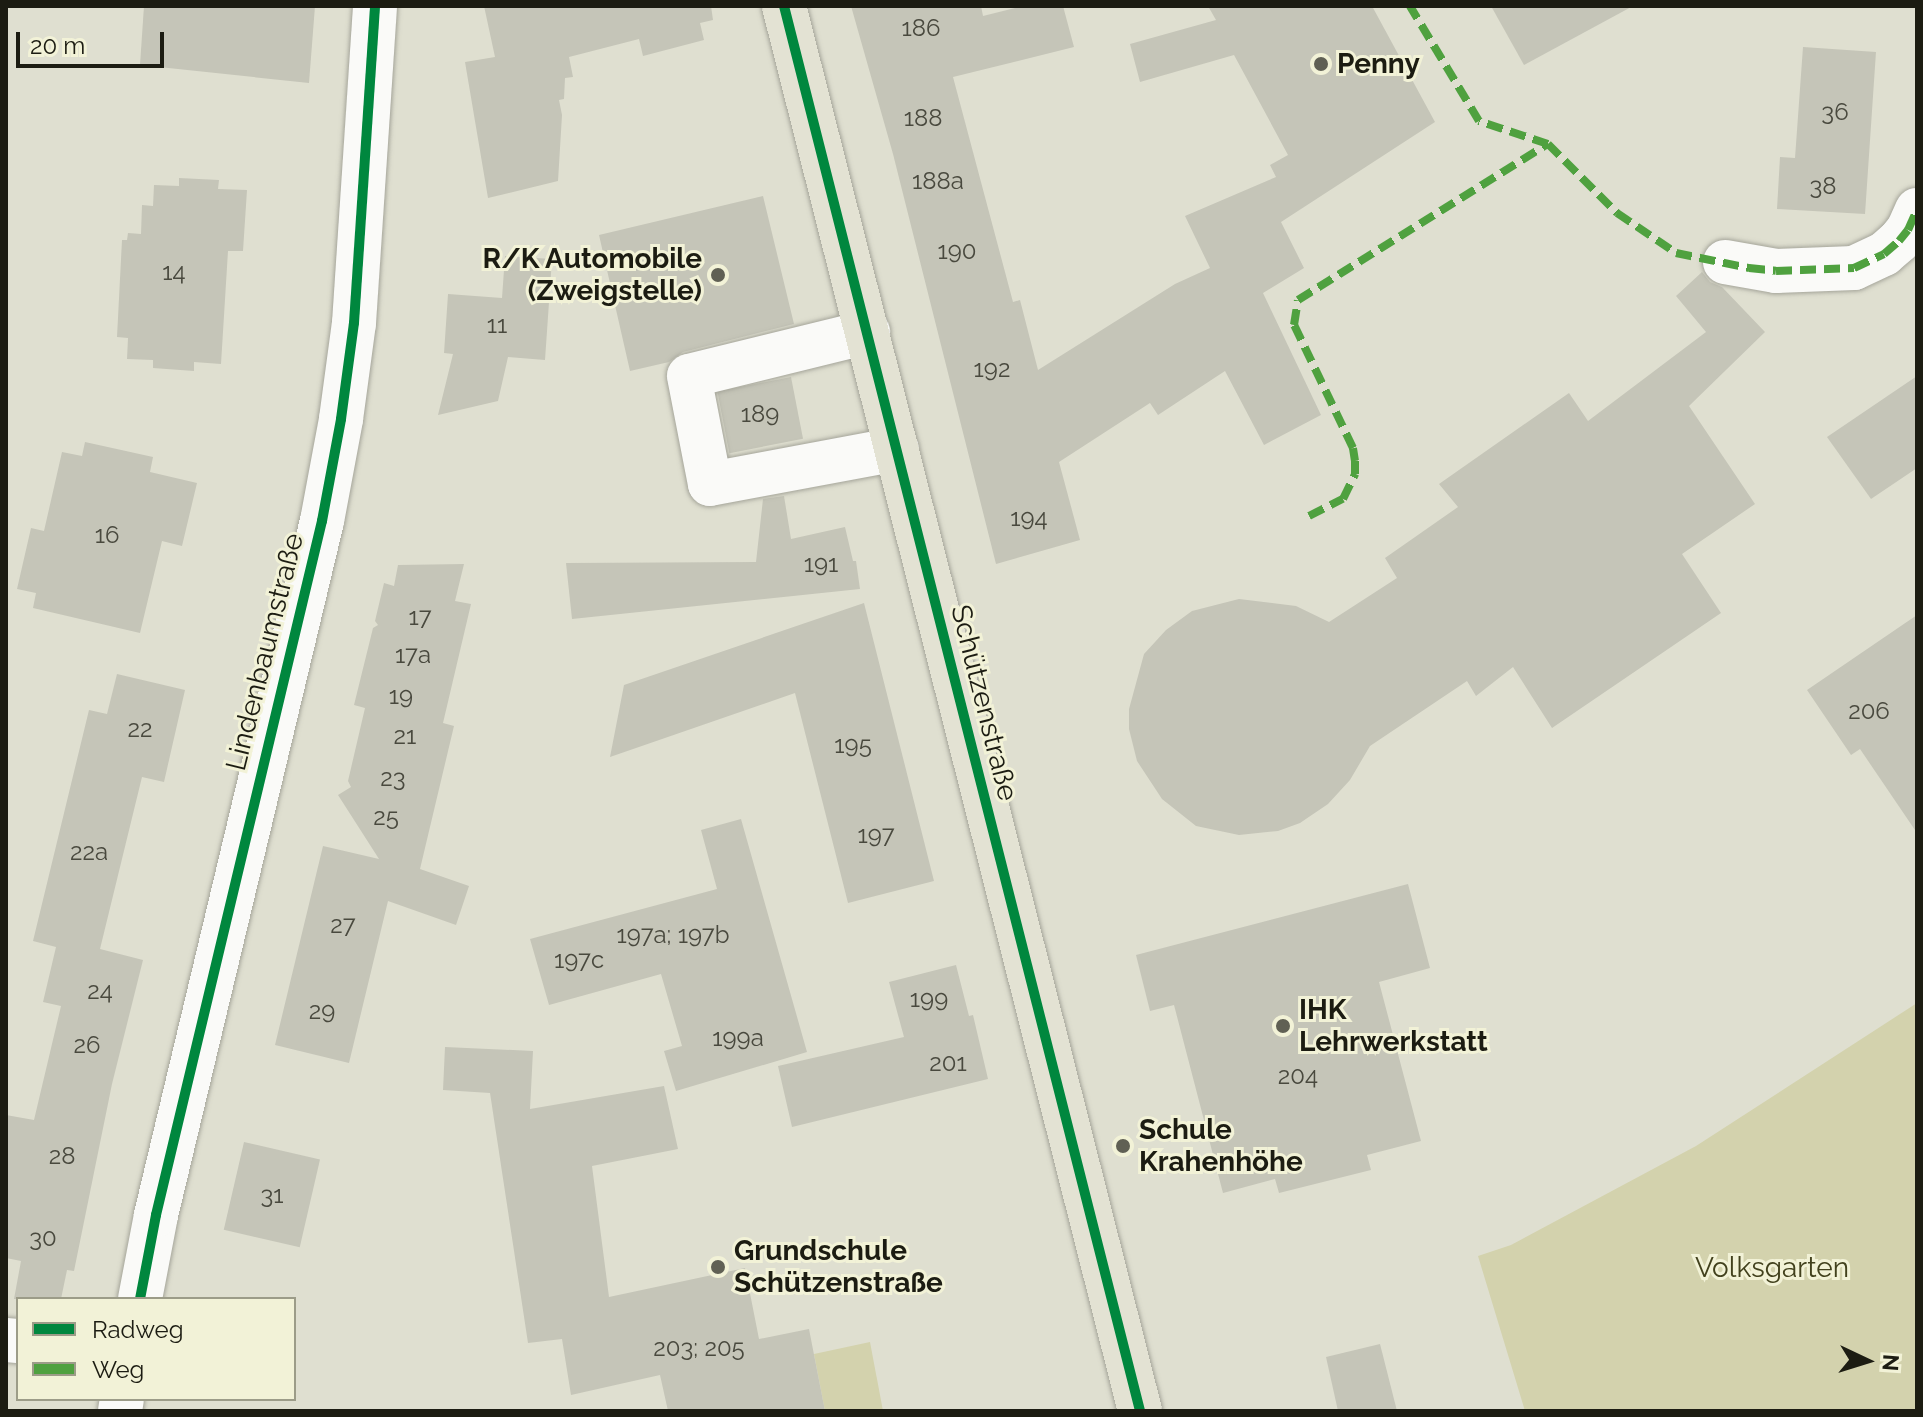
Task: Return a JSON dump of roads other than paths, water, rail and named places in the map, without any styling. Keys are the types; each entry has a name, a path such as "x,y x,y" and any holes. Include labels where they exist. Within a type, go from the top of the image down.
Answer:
{"main road":[{"name":"Schützenstraße","path":"784,6 1140,1411"}],"street":[{"name":"Lindenbaumstraße","path":"140,1297 156,1215 322,521 341,419 354,323 375,6"},
{"path":"1725,262 1776,271 1854,268 1884,254 1899,241 1917,210"},
{"path":"868,332 689,376 710,484 897,449"}],"place":[{"name":"Penny","path":"1321,64"},
{"name":"R/K Automobile (Zweigstelle)","path":"718,275"},
{"name":"IHK Lehrwerkstatt","path":"1283,1026"},
{"name":"Schule Krahenhöhe","path":"1123,1146"},
{"name":"Grundschule Schützenstraße","path":"718,1267"}],"park label":[{"name":"Volksgarten","path":"1772,1268"}]}
